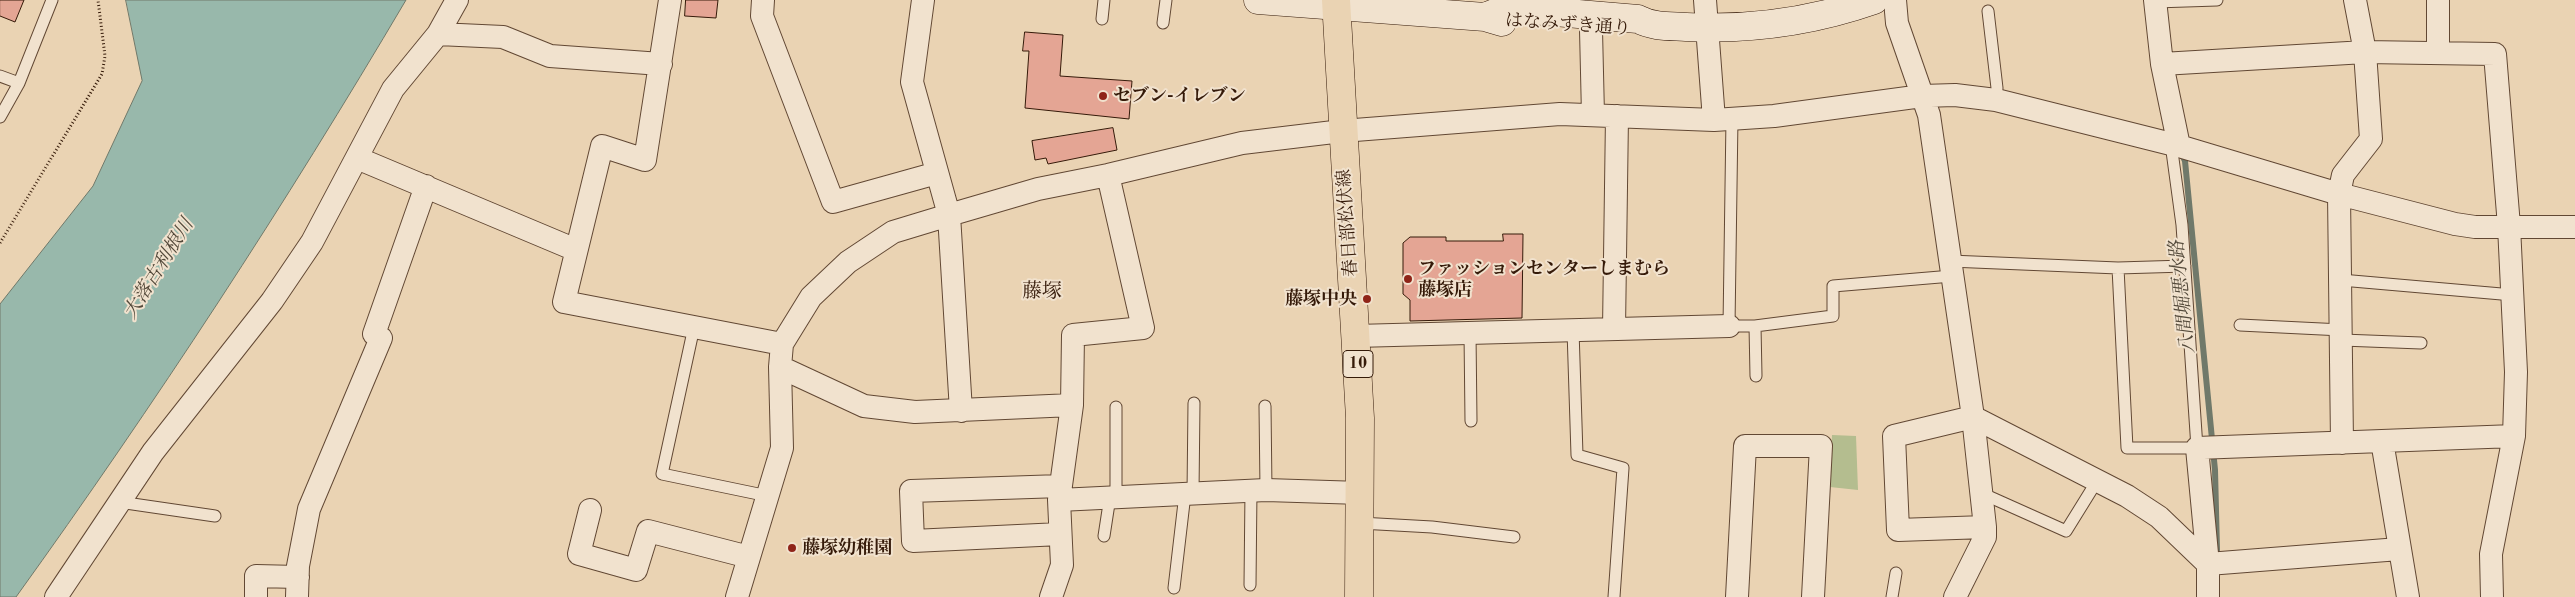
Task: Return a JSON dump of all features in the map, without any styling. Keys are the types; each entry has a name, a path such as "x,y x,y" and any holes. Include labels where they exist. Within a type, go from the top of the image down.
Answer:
{"main road":[{"name":"春日部松伏線","path":"1336,3 1342,131 1356,336 1361,493 1359,597"}],"street":[{"path":"56,597 153,452 272,301 312,242 393,89 438,34 457,0"},
{"path":"670,0 645,160 602,146 564,302 782,344"},
{"path":"763,0 762,16 832,202 937,173"},
{"path":"923,0 912,82 949,215 961,411"},
{"name":"はなみずき通り","path":"1258,0 1336,3 1485,17 1500,22 1594,15"},
{"path":"1705,0 1723,119"},
{"name":"はなみずき通り","path":"1485,17 1502,10 1531,5 1594,15 1638,19 1650,25 1708,28 1798,20 1844,10 1874,0"},
{"path":"1895,0 1897,23 1929,115 1973,417 1985,528 1985,537 1955,597"},
{"path":"2342,442 2339,194 2343,175 2371,139 2366,52 2355,0"},
{"path":"2438,0 2438,52"},
{"path":"2155,1 2162,64 2175,145"},
{"path":"1593,115 1594,15"},
{"path":"438,34 503,37 550,56 661,64"},
{"path":"2162,64 2366,52 2495,54 2515,226 2508,246 2513,294 2516,372 2514,436 2491,554 2492,597"},
{"path":"738,597 782,448 780,367 782,344 811,298 848,262 892,232 1038,189 1108,175 1181,154 1242,143 1342,131 1560,114 1723,119 1774,116 1922,96 1954,95 1996,100 2175,145 2339,194 2455,224 2476,227 2575,227"},
{"path":"1614,329 1616,116"},
{"path":"358,158 576,250"},
{"path":"1050,597 1062,566 1060,493 1072,405 1073,335 1144,328 1108,175"},
{"path":"256,597 256,576 297,587 309,509 381,338 374,334 426,186"},
{"path":"1356,336 1729,326"},
{"path":"780,367 864,406 915,412 1072,405"},
{"path":"1985,528 1898,530 1894,436 1973,417 2127,496 2159,517 2208,564 2400,549"},
{"path":"2208,597 2208,564 2197,448 2514,436"},
{"path":"2382,441 2408,597"},
{"path":"1737,597 1745,446 1821,446 1813,597"},
{"path":"1060,534 913,541 911,491 1060,493 1113,497 1258,490 1361,493"},
{"path":"590,510 579,554 636,570 648,531 749,557"}],"lane":[{"path":"0,117 19,83 52,0"},
{"path":"1102,19 1104,0"},
{"path":"1163,23 1166,0"},
{"path":"2155,1 2217,0"},
{"path":"1988,11 1997,88 1996,100"},
{"path":"0,76 19,83"},
{"path":"1723,119 1729,326 1755,326 1833,316 1832,286 1951,268 2185,266"},
{"path":"2118,268 2127,448 2197,448 2175,145"},
{"path":"2341,280 2513,294"},
{"path":"2240,325 2421,342"},
{"path":"1755,326 1756,376"},
{"path":"694,327 662,474 768,496"},
{"path":"1573,330 1576,456 1623,468 1614,597"},
{"path":"1470,333 1472,421"},
{"path":"1174,588 1189,493 1194,403"},
{"path":"1250,585 1265,406"},
{"path":"1104,536 1113,497 1116,407"},
{"path":"1981,493 2066,530 2097,481"},
{"path":"119,502 214,516"},
{"path":"1360,523 1432,527 1514,537"},
{"path":"1892,597 1896,573"}],"path":[{"path":"0,242 102,74 105,56 98,0"}],"green space":[{"path":"1832,435 1856,436 1858,490 1830,487"}],"water":[{"name":"大落古利根川","path":"126,0 406,0 314,153 218,303 119,451 16,597 0,597 0,304 93,186 142,81"}],"building":[{"path":"0,0 24,0 15,22 0,16"},
{"path":"686,0 718,0 716,18 685,16"},
{"path":"1025,32 1063,35 1060,76 1132,81 1129,119 1025,108 1029,51 1023,51"},
{"path":"1113,128 1117,150 1048,164 1046,158 1035,160 1032,141"},
{"path":"1503,234 1523,234 1522,318 1410,321 1410,300 1403,294 1403,243 1410,237 1446,237 1446,241 1503,241"}],"waterway":[{"name":"八間堀悪水路","path":"2181,153 2185,161 2215,470 2217,550"}],"place":[{"name":"セブン-イレブン","path":"1103,96"},
{"name":"ファッションセンターしまむら 藤塚店","path":"1408,279"},
{"name":"藤塚中央","path":"1367,299"},
{"name":"藤塚幼稚園","path":"792,548"}],"district":[{"name":"藤塚","path":"1042,292"}]}
